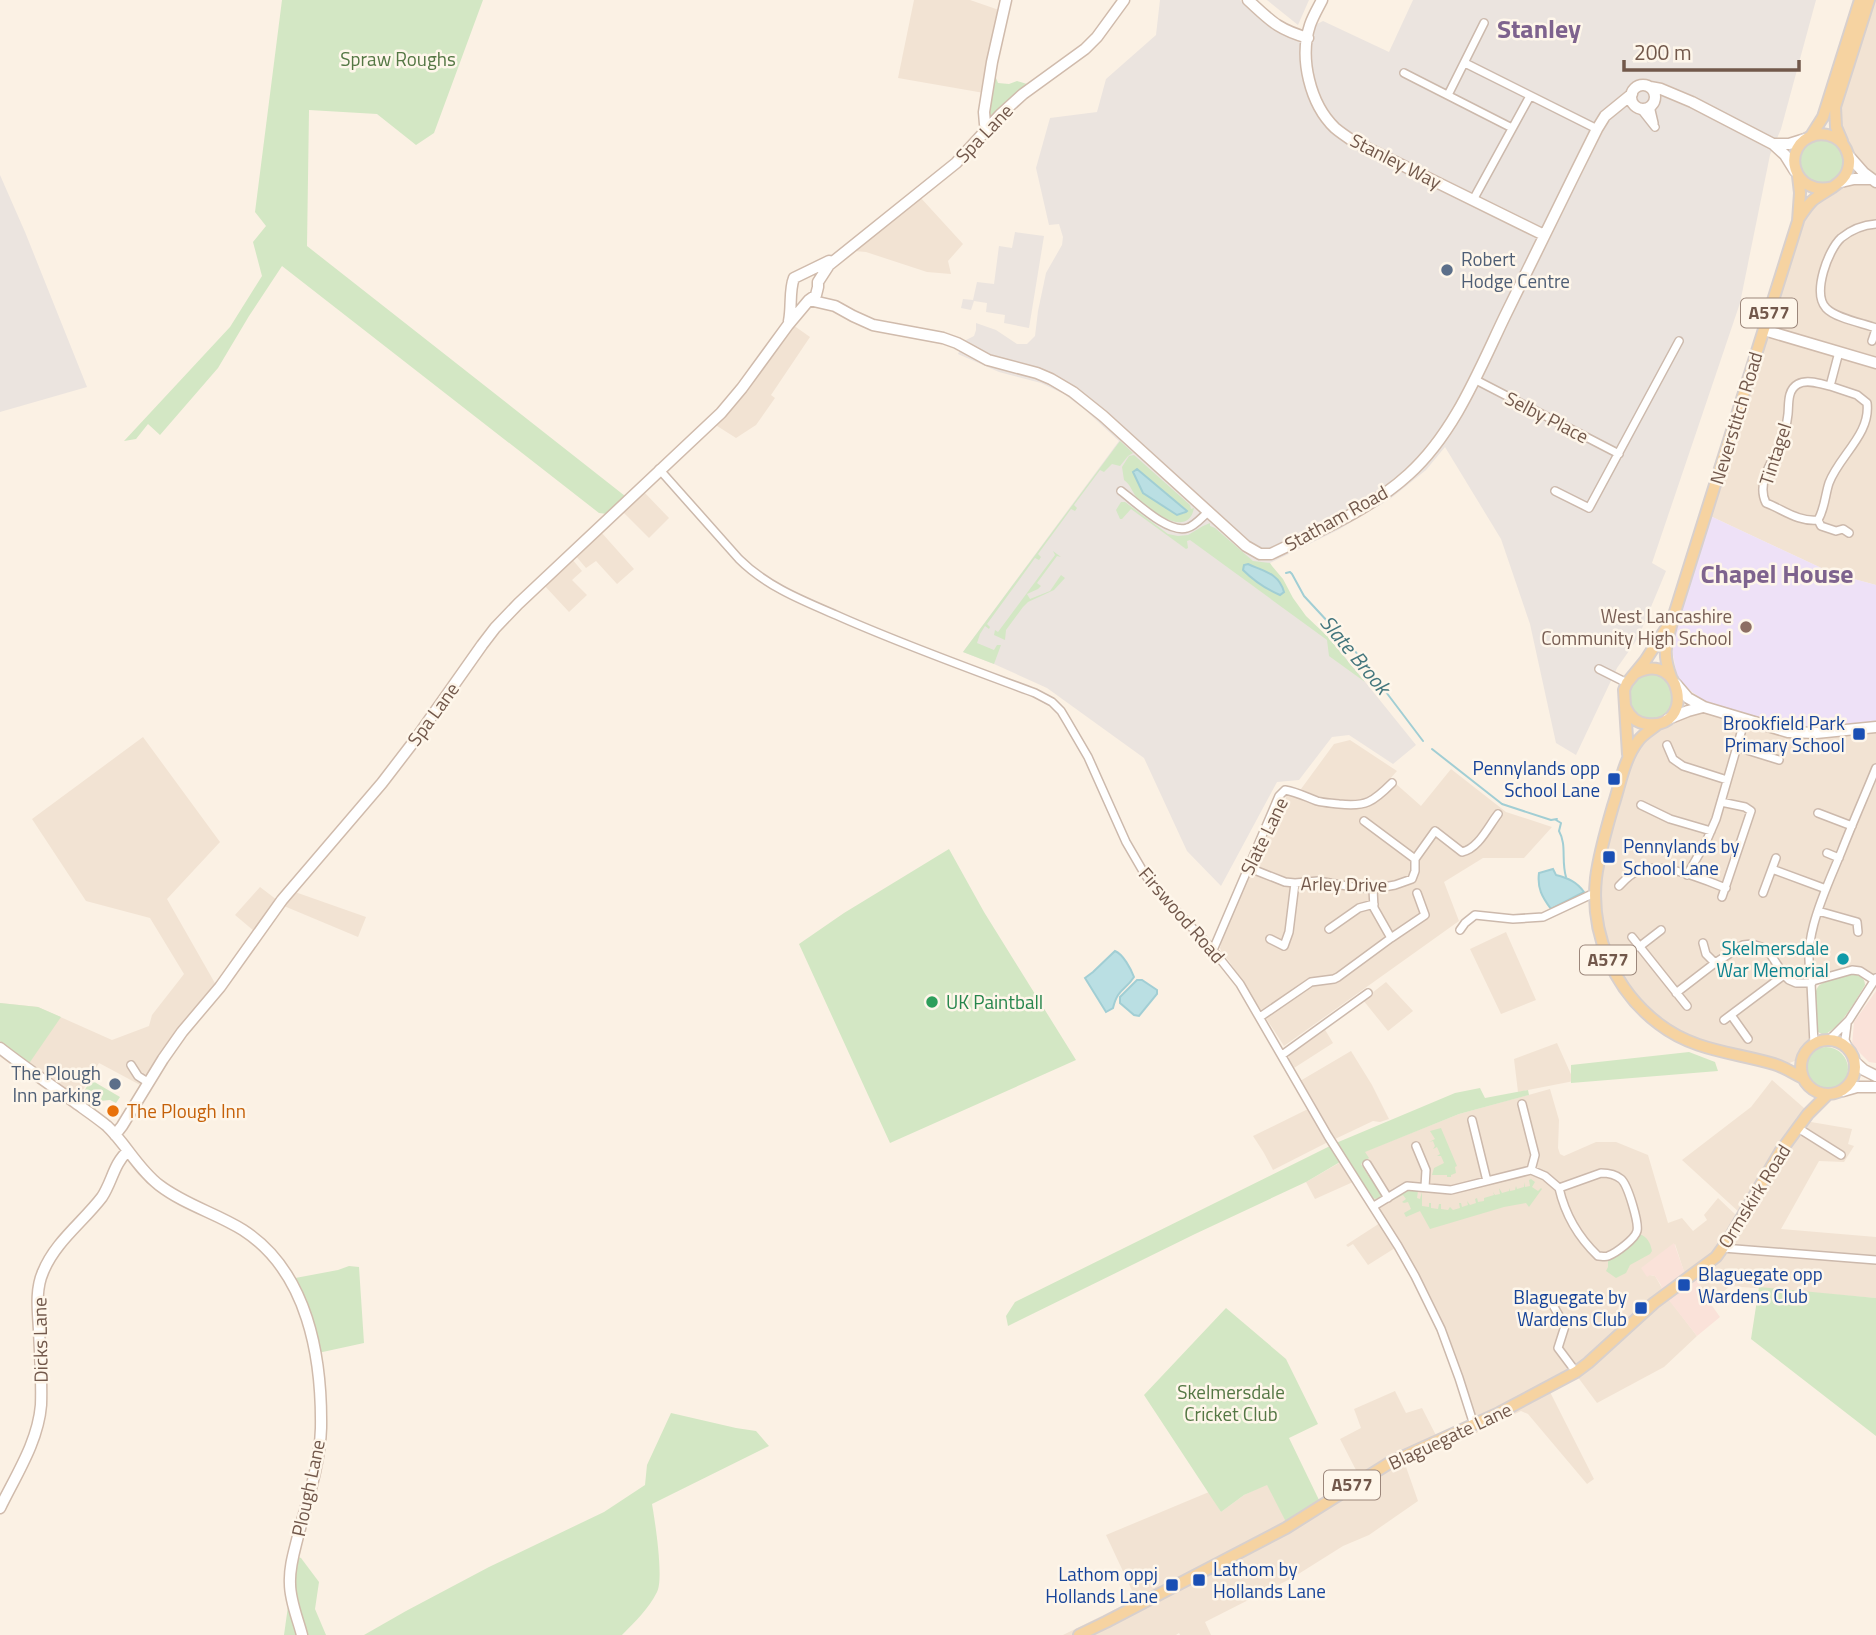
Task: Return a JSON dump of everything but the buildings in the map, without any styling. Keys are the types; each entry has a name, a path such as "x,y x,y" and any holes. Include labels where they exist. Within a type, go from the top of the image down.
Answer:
{"main road":[{"name":"A577","path":"1796,174 1795,153 1823,117 1864,3"},
{"name":"A577","path":"1849,156 1836,127 1834,115 1850,46"},
{"path":"1808,137 1828,135 1843,143"},
{"path":"1796,174 1803,183 1817,189 1837,185 1848,170 1849,156"},
{"name":"Neverstitch Road","path":"1796,174 1800,193 1798,221"},
{"name":"Neverstitch Road","path":"1672,679 1665,656 1674,615 1798,221 1806,207 1837,185"},
{"name":"Neverstitch Road","path":"1630,679 1653,650 1674,615"},
{"path":"1630,679 1649,669 1657,670 1672,679"},
{"name":"A577","path":"1628,758 1623,698 1630,679"},
{"name":"A577","path":"1672,679 1678,689 1677,707 1672,715 1640,738 1628,758 1602,845 1596,878 1596,912 1597,924 1609,961 1632,998 1652,1018 1672,1032 1701,1046 1777,1065 1803,1078 1811,1089"},
{"path":"1624,705 1634,719 1649,725 1661,723"},
{"path":"1803,1078 1802,1058 1814,1044 1829,1040 1849,1049 1855,1062 1853,1078 1843,1091 1827,1095 1811,1089"},
{"name":"A577","path":"1777,1065 1802,1058"},
{"name":"Ormskirk Road","path":"1808,1114 1811,1089"},
{"name":"Ormskirk Road","path":"1695,1274 1724,1248 1780,1152 1808,1114 1827,1095"},
{"name":"Blaguegate Lane","path":"1079,1635 1286,1528 1391,1462 1474,1425 1576,1372 1601,1353 1654,1303 1695,1274"}],"street":[{"path":"989,128 984,121 985,106 1006,0"},
{"name":"Spa Lane","path":"818,283 826,268 836,258 944,173 1023,94 1085,49 1124,0"},
{"path":"1248,0 1278,27 1308,38"},
{"name":"Stanley Way","path":"1322,0 1310,25 1307,68 1311,86 1321,108 1334,127 1353,141 1544,235"},
{"path":"1448,95 1484,23"},
{"path":"1465,63 1597,128"},
{"path":"1404,73 1513,128"},
{"path":"1644,106 1632,100 1632,94 1638,86 1661,89 1684,98 1773,144 1785,155 1796,174"},
{"path":"1644,106 1655,96 1650,87"},
{"name":"Statham Road","path":"809,300 835,306 873,325 943,338 988,360 1051,379 1073,392 1103,416 1246,545 1260,554 1271,554 1379,498 1410,474 1443,436 1475,379 1597,128 1605,116 1632,94"},
{"path":"1473,200 1530,96"},
{"path":"1613,110 1684,98"},
{"path":"1773,144 1789,144 1808,137"},
{"path":"1849,156 1874,180"},
{"path":"1837,185 1854,179 1874,180"},
{"path":"1872,341 1876,329 1828,310 1821,301 1819,290 1831,253 1838,242 1853,229 1876,224"},
{"name":"Spa Lane","path":"802,274 836,258"},
{"path":"802,274 810,274 818,283 818,291 809,300 800,300 792,291 794,278 802,274"},
{"name":"Statham Road","path":"818,283 835,306"},
{"name":"Spa Lane","path":"788,325 792,291"},
{"name":"Spa Lane","path":"115,1135 174,1042 220,987 282,900 382,783 495,628 733,399 809,300"},
{"path":"1764,330 1876,363"},
{"path":"1555,491 1589,508 1679,341"},
{"path":"1830,386 1839,352"},
{"name":"Selby Place","path":"1475,379 1619,454"},
{"name":"Tintagel","path":"1805,382 1857,394 1868,407 1861,432 1830,481 1825,505 1818,520 1802,520 1766,503 1762,495 1770,464 1785,433 1788,399 1792,389 1805,382"},
{"name":"Firswood Road","path":"660,469 739,559 771,584 790,595 907,646 1035,693 1052,702 1061,711 1088,757 1136,860 1154,887 1213,950 1240,984 1328,1136 1374,1206 1415,1276 1441,1329 1474,1425"},
{"path":"1121,491 1165,524 1178,530 1190,527 1209,511"},
{"name":"Tintagel","path":"1818,520 1821,526 1836,531 1843,529 1849,533"},
{"path":"1599,669 1630,679"},
{"path":"1672,679 1688,698 1704,707 1796,733 1829,733 1876,727"},
{"path":"1661,723 1694,708 1704,707"},
{"path":"1687,875 1711,831 1745,719"},
{"path":"1667,745 1673,759 1683,766 1727,780"},
{"path":"1737,747 1779,760"},
{"path":"1814,1044 1809,965 1811,939 1826,889 1874,779 1876,768"},
{"name":"Slate Lane","path":"1213,950 1279,796 1285,790 1320,802 1357,806 1368,804 1379,797 1392,783"},
{"path":"1721,802 1745,807 1751,811 1722,897"},
{"path":"1641,806 1670,819 1711,831"},
{"path":"1818,813 1852,826"},
{"path":"1363,821 1415,859 1435,831 1462,852 1466,852 1473,848 1498,814"},
{"path":"1827,853 1839,858"},
{"path":"1763,893 1776,858"},
{"name":"Arley Drive","path":"1257,871 1294,883 1318,881 1373,888 1412,879 1415,859"},
{"path":"1619,886 1634,872 1654,867 1726,888"},
{"path":"1772,869 1826,889"},
{"path":"1270,939 1284,946 1289,932 1294,883"},
{"path":"1373,888 1379,919 1391,938"},
{"path":"1260,1017 1311,982 1334,979 1425,915 1418,894"},
{"path":"1460,930 1475,915 1513,919 1543,917 1590,895"},
{"path":"1329,929 1359,908 1374,904"},
{"path":"1818,911 1857,922 1858,932"},
{"path":"1639,947 1662,930"},
{"path":"1632,937 1687,1006"},
{"path":"1703,942 1706,954 1715,963"},
{"path":"1676,993 1715,963 1743,945 1752,944 1768,949 1784,975 1792,982 1812,982 1852,970 1875,979 1849,1020 1829,1040"},
{"path":"1748,1040 1728,1017 1784,975"},
{"path":"1282,1055 1368,993"},
{"path":"1849,1020 1845,1035 1849,1049"},
{"name":"Plough Lane","path":"0,1048 104,1124 146,1173 162,1187 240,1229 264,1247 288,1278 313,1336 321,1430 317,1460 290,1575 302,1635"},
{"path":"1855,1062 1876,1076"},
{"path":"131,1065 138,1076 149,1083"},
{"path":"1843,1091 1857,1087 1876,1087"},
{"path":"1522,1104 1535,1155 1531,1170"},
{"path":"1472,1120 1487,1181"},
{"path":"1798,1128 1841,1155"},
{"path":"1416,1146 1426,1167 1425,1187"},
{"name":"Dicks Lane","path":"0,1508 31,1444 39,1416 41,1377 38,1304 42,1273 55,1250 102,1196 111,1182 118,1161 128,1151"},
{"path":"1367,1164 1388,1198"},
{"path":"1374,1206 1407,1186 1451,1190 1531,1170 1559,1188 1572,1224 1583,1241 1598,1256 1607,1257 1633,1239 1637,1233 1626,1184 1620,1177 1601,1173 1559,1188"},
{"path":"1724,1248 1876,1259"},
{"path":"1550,1300 1565,1326 1558,1348 1576,1372"}],"shaded area":[{"path":"914,0 970,0 999,10 984,93 898,78"},
{"path":"1160,0 1240,0 1271,27 1291,37 1323,21 1389,52 1413,0 1816,0 1781,129 1770,155 1740,303 1652,563 1666,571 1638,638 1617,668 1576,755 1556,743 1530,624 1501,539 1445,447 1426,470 1390,499 1338,530 1270,563 1254,584 1337,647 1416,745 1393,764 1349,735 1332,737 1299,780 1277,782 1221,886 1187,851 1144,758 1047,688 963,652 1119,441 1064,394 1041,383 999,372 958,354 964,341 974,336 976,323 996,330 1017,344 1027,344 1035,336 1046,273 1062,245 1063,237 1059,224 1049,225 1036,168 1050,118 1097,112 1106,79 1156,35"},
{"path":"1267,0 1309,0 1298,25"},
{"path":"1869,0 1876,0 1876,585 1832,573 1706,514 1798,221 1819,196 1861,178 1834,115"},
{"path":"0,175 87,387 0,412"},
{"path":"920,197 963,244 948,261 951,274 927,272 866,252 854,251"},
{"path":"1015,232 1044,236 1029,328 1004,323 1005,315 986,312 987,303 974,301 971,310 961,308 963,299 973,300 977,282 994,284 999,246 1012,248"},
{"path":"793,325 810,337 771,395 775,398 756,425 736,438 714,424"},
{"path":"643,491 669,518 649,538 622,511"},
{"name":"West Lancashire Community High School","path":"1706,514 1832,573 1876,585 1876,722 1825,728 1807,728 1802,723 1797,728 1706,702 1677,677 1671,643"},
{"path":"601,532 634,569 617,584 596,561 586,568 575,555"},
{"path":"572,559 582,571 572,580 587,595 569,612 543,584"},
{"path":"1694,708 1788,732 1876,727 1876,978 1860,971 1813,981 1814,1044 1802,1058 1787,1064 1733,1055 1661,1025 1609,961 1596,878 1637,742"},
{"path":"143,737 220,842 167,899 216,985 174,1035 142,1086 99,1063 77,1100 0,1041 0,1003 38,1007 112,1040 149,1026 152,1015 184,974 150,918 86,901 32,819"},
{"path":"1350,740 1397,771 1381,789 1365,800 1352,802 1331,800 1301,789 1334,744"},
{"path":"1451,769 1506,812 1552,827 1524,858 1483,858 1444,882 1459,921 1284,1046 1220,948 1224,930 1280,801 1285,800 1284,792 1361,807 1373,804 1395,783 1421,806"},
{"path":"260,887 277,900 254,931 235,915"},
{"path":"295,892 366,917 358,937 284,906"},
{"path":"1506,932 1536,1000 1501,1014 1470,949"},
{"path":"1386,982 1413,1011 1388,1031 1363,1000"},
{"path":"1876,991 1876,1063 1869,1062 1852,1045 1854,1022"},
{"path":"1324,1028 1333,1043 1294,1068 1289,1060 1289,1053"},
{"path":"1557,1043 1574,1081 1518,1092 1514,1059"},
{"path":"1351,1051 1389,1119 1373,1121 1335,1139 1300,1081"},
{"path":"1772,1080 1804,1108 1811,1122 1852,1129 1848,1144 1854,1146 1844,1162 1819,1161 1781,1229 1876,1237 1876,1298 1730,1286 1711,1303 1703,1293 1694,1269 1685,1275 1675,1244 1650,1275 1655,1276 1697,1336 1664,1367 1597,1403 1577,1376 1550,1392 1594,1479 1587,1484 1528,1414 1521,1411 1472,1435 1456,1380 1437,1332 1414,1278 1395,1248 1368,1265 1353,1244 1348,1247 1346,1245 1380,1223 1353,1182 1315,1199 1306,1182 1346,1159 1459,1114 1550,1089 1559,1120 1560,1154 1564,1156 1596,1142 1616,1142 1648,1155 1668,1223 1682,1218 1693,1231 1707,1220 1704,1215 1718,1198 1737,1216 1740,1213 1682,1160 1751,1107"},
{"path":"1308,1109 1328,1142 1273,1170 1253,1136"},
{"path":"1674,1243 1685,1274 1694,1268 1703,1293 1720,1317 1697,1336 1662,1292 1655,1276 1647,1277 1641,1268"},
{"path":"1395,1391 1406,1413 1422,1408 1443,1449 1405,1464 1418,1501 1369,1535 1343,1546 1292,1578 1205,1622 1211,1635 1063,1635 1136,1599 1106,1535 1209,1492 1221,1512 1244,1495 1267,1484 1286,1521 1358,1474 1340,1439 1361,1428 1354,1409"}],"green space":[{"name":"Spraw Roughs","path":"282,0 483,0 434,133 416,145 377,114 309,110 307,246 625,496 607,514 599,513 282,266 218,368 160,435 148,424 136,439 124,441 230,327 262,276 253,242 266,226 255,212"},
{"path":"994,73 998,83 1009,84 1017,81 1027,84 1037,81 990,120 988,118"},
{"path":"1825,136 1843,148 1845,168 1833,182 1815,184 1800,171 1799,158 1804,143"},
{"path":"1120,441 1133,453 1120,466 1112,464 1104,472 1100,470 1074,505 1077,508 1075,511 1071,509 1038,554 1041,557 1039,560 1035,558 987,624 989,629 985,626 980,634 977,643 994,650 997,645 1001,645 994,664 963,652"},
{"path":"1134,455 1190,505 1191,509 1194,508 1190,517 1184,522 1168,520 1137,498 1124,480 1122,467 1129,456","holes":["1137,469 1187,511 1177,514 1143,493"]},
{"path":"1121,502 1125,502 1168,534 1188,535 1210,523 1210,526 1253,561 1270,563 1306,616 1327,636 1365,682 1329,656 1327,640 1190,540 1187,541 1186,549 1131,509 1120,519 1116,510"},
{"path":"1053,551 1061,557 1057,556 1037,583 1041,586 1027,594 1030,599 1050,591 1061,575 1065,578 1054,590 1023,607 1006,630 1005,640 994,635 995,630 998,632 1055,555"},
{"path":"1651,674 1660,675 1667,681 1673,688 1673,706 1667,713 1660,719 1651,720 1642,719 1635,713 1629,706 1628,697 1629,688 1635,681 1642,675"},
{"name":"UK Paintball","path":"949,849 984,912 1076,1060 890,1143 799,944 844,913"},
{"path":"1854,974 1865,983 1857,999 1837,1026 1824,1035 1818,1032 1815,1006 1818,987"},
{"path":"0,1003 38,1007 61,1017 28,1065 0,1041"},
{"path":"1826,1047 1835,1048 1842,1053 1847,1060 1847,1078 1842,1085 1835,1090 1826,1091 1817,1090 1810,1085 1805,1078 1804,1069 1805,1060 1810,1053 1817,1048"},
{"path":"1689,1052 1715,1062 1718,1071 1571,1083 1571,1065"},
{"path":"91,1080 120,1097 116,1103 110,1100 100,1101 94,1112 78,1101"},
{"path":"1480,1088 1485,1098 1528,1090 1529,1095 1459,1114 1365,1152 1369,1158 1361,1164 1383,1196 1372,1198 1336,1143 1455,1093"},
{"path":"1441,1128 1457,1166 1456,1173 1451,1177 1432,1175 1434,1168 1444,1163 1441,1156 1437,1156 1440,1154 1437,1147 1433,1149 1433,1141 1429,1142 1435,1139 1430,1131"},
{"path":"1330,1146 1340,1162 1306,1182 1008,1326 1006,1316 1015,1302"},
{"path":"1531,1179 1535,1182 1532,1187 1538,1191 1542,1189 1529,1207 1526,1203 1504,1207 1430,1229 1420,1211 1406,1217 1404,1213 1411,1209 1408,1202 1402,1202 1406,1199 1403,1195 1391,1201 1406,1191 1418,1191 1417,1198 1420,1199 1422,1192 1422,1206 1429,1207 1431,1203 1431,1208 1438,1209 1441,1204 1441,1209 1448,1210 1450,1207 1453,1210 1460,1208 1459,1203 1462,1207 1468,1205 1467,1201 1470,1205 1476,1203 1477,1198 1478,1202 1484,1201 1484,1198 1494,1195 1493,1192 1495,1195 1500,1194 1499,1188 1502,1193 1509,1191 1509,1188 1510,1191 1515,1190 1516,1186 1517,1189 1524,1187 1524,1182 1525,1187 1530,1186"},
{"path":"1640,1234 1649,1243 1652,1251 1650,1254 1630,1265 1626,1273 1616,1278 1606,1271 1608,1259"},
{"path":"349,1266 359,1267 364,1343 318,1353 290,1279"},
{"path":"1759,1287 1876,1298 1876,1436 1751,1339"},
{"name":"Skelmersdale Cricket Club","path":"1226,1308 1286,1359 1318,1424 1289,1438 1319,1500 1286,1522 1267,1485 1244,1495 1221,1512 1144,1395"},
{"path":"671,1413 756,1431 769,1446 652,1504 659,1585 650,1604 622,1635 364,1635 489,1567 604,1512 645,1485 647,1465"},
{"path":"295,1556 301,1558 319,1582 315,1609 326,1635 284,1635"}],"water":[{"path":"1137,469 1187,511 1177,515 1143,493 1133,472"},
{"path":"1248,564 1274,577 1284,592 1280,595 1256,581 1243,570 1244,565"},
{"path":"1553,869 1556,875 1572,881 1584,892 1551,909 1541,892 1539,873"},
{"path":"1115,951 1124,958 1134,977 1119,993 1113,1008 1106,1012 1085,978"},
{"path":"1137,980 1142,980 1157,990 1157,994 1139,1016 1120,1003 1120,997"}],"waterway":[{"name":"Slate Brook","path":"1286,573 1292,574 1304,596 1355,651 1423,741"},
{"name":"Slate Brook","path":"1432,749 1502,804 1551,820 1557,819"},
{"path":"1556,820 1561,823 1559,831 1563,842 1566,877"}],"place":[{"name":"Robert Hodge Centre","path":"1447,270"},
{"name":"West Lancashire Community High School","path":"1746,627"},
{"name":"Brookfield Park Primary School","path":"1859,734"},
{"name":"Pennylands opp School Lane","path":"1614,779"},
{"name":"Pennylands by School Lane","path":"1609,857"},
{"name":"Skelmersdale War Memorial","path":"1843,959"},
{"name":"UK Paintball","path":"932,1002"},
{"name":"The Plough Inn parking","path":"115,1084"},
{"name":"The Plough Inn","path":"113,1111"},
{"name":"Blaguegate opp Wardens Club","path":"1684,1285"},
{"name":"Blaguegate by Wardens Club","path":"1641,1308"},
{"name":"Lathom by Hollands Lane","path":"1199,1580"},
{"name":"Lathom oppj Hollands Lane","path":"1172,1585"}],"district":[{"name":"Stanley","path":"1539,29"},
{"name":"Chapel House","path":"1777,574"}]}
